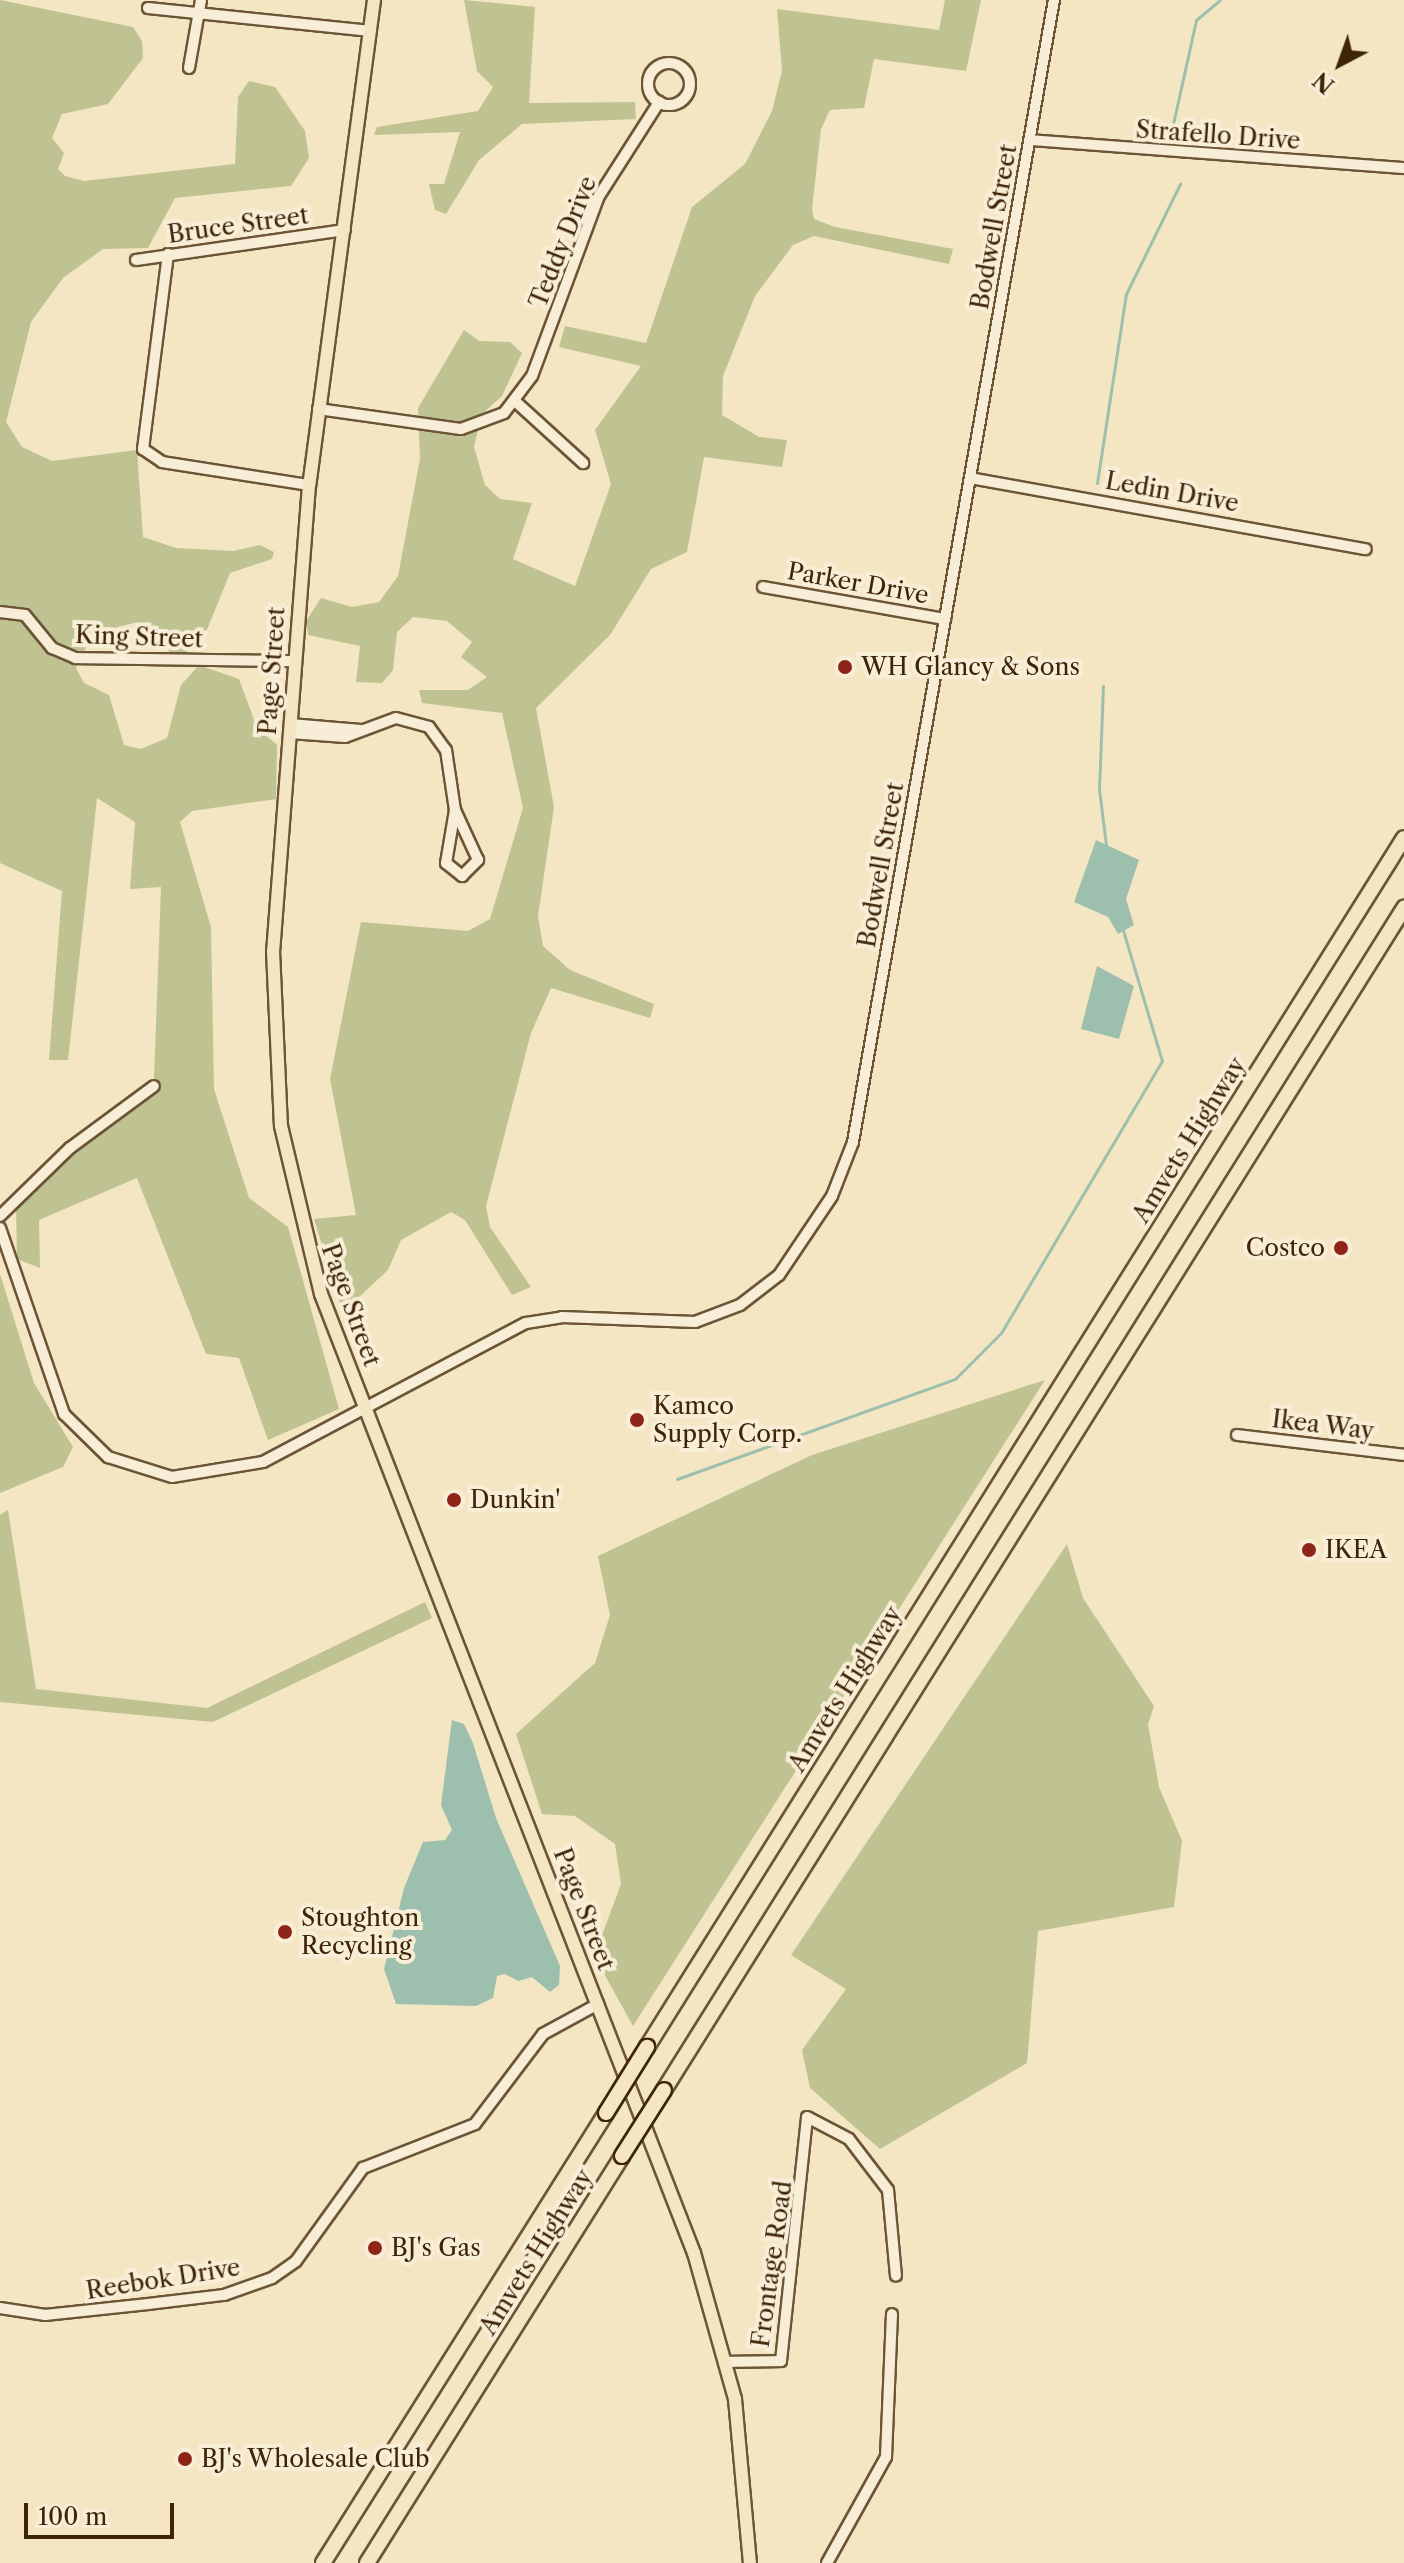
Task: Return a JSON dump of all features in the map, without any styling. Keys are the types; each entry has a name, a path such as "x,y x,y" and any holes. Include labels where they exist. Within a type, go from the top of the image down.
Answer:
{"highway":[{"name":"Amvets Highway","path":"323,2563 1404,838"},
{"name":"Amvets Highway","path":"367,2563 1404,908"}],"main road":[{"name":"Page Street","path":"374,0 309,485 272,981 278,1101 308,1253 690,2240 726,2362 744,2460 750,2563"}],"street":[{"path":"189,68 201,0"},
{"name":"Bodwell Street","path":"0,1228 56,1398 84,1438 123,1464 172,1477 236,1472 538,1320 666,1325 712,1317 761,1292 793,1258 851,1153 1054,0"},
{"path":"148,8 371,31"},
{"path":"676,64 689,78 689,92 679,103 659,102 650,77 657,67 676,64"},
{"name":"Teddy Drive","path":"516,402 599,196 659,102"},
{"name":"Strafello Drive","path":"1030,140 1404,168"},
{"name":"Bruce Street","path":"136,260 345,230"},
{"path":"168,254 143,449 162,462 309,485"},
{"path":"318,409 461,429 492,420 516,402 583,463"},
{"name":"Ledin Drive","path":"970,478 1366,549"},
{"name":"Parker Drive","path":"763,587 945,619"},
{"name":"King Street","path":"0,612 25,615 52,648 75,658 295,661"},
{"path":"290,729 342,737 396,718 429,727 446,750 455,810 471,842 477,865 462,876 447,867 455,810"},
{"path":"449,843 460,835 471,842"},
{"path":"0,1216 63,1154 154,1086"},
{"name":"Ikea Way","path":"1237,1435 1404,1455"},
{"name":"Reebok Drive","path":"0,2308 45,2315 148,2304 224,2295 272,2278 296,2261 358,2171 475,2124 543,2034 598,2004"},
{"name":"Frontage Road","path":"726,2362 781,2361 804,2190 804,2122 826,2121 879,2173 893,2204 896,2276"},
{"path":"827,2563 886,2457 892,2314"}],"shaded area":[{"path":"0,0 133,27 142,41 143,58 108,104 62,114 52,138 64,153 58,169 65,176 84,181 235,164 238,97 249,81 275,87 305,131 309,158 291,186 175,198 148,248 103,249 63,278 31,322 6,422 22,447 52,461 137,450 143,537 176,548 233,551 260,545 274,552 272,559 230,573 204,637 183,655 174,656 138,622 93,633 76,668 84,683 109,695 124,745 141,749 167,738 181,685 199,665 239,679 257,728 277,745 276,799 192,811 180,822 211,927 214,1089 249,1198 288,1227 339,1409 268,1440 239,1358 206,1354 137,1178 39,1220 40,1268 17,1259 16,1206 154,1079 161,887 130,889 135,822 97,798 68,1060 49,1060 62,891 0,863"},
{"path":"464,0 535,7 529,103 635,102 636,119 522,124 479,160 446,214 435,210 429,184 444,184 460,132 374,135 377,127 478,111 493,87 477,71"},
{"path":"945,0 981,0 966,71 874,59 864,108 830,110 821,129 812,209 814,219 835,227 953,249 949,264 814,236 793,245 755,296 723,376 722,415 759,437 787,440 782,467 704,457 687,552 651,569 610,635 536,708 554,807 538,916 543,946 570,970 654,1004 650,1018 551,988 531,1033 486,1206 490,1227 531,1287 512,1295 465,1220 451,1212 401,1240 388,1270 343,1312 314,1219 356,1215 330,1079 361,922 468,931 490,919 523,808 502,713 422,703 419,690 468,690 487,677 461,657 472,642 447,621 413,617 397,632 393,670 382,683 356,682 360,646 308,635 306,621 321,598 352,607 379,602 398,576 420,459 418,408 464,330 479,341 510,342 522,353 502,396 482,414 474,447 485,485 500,499 532,503 513,559 575,586 611,484 595,430 641,366 559,347 565,326 646,343 692,207 745,164 772,111 782,71 777,9 939,30"},
{"path":"1096,840 1139,860 1126,899 1134,925 1118,934 1108,917 1074,902"},
{"path":"1097,966 1134,986 1119,1039 1081,1029"},
{"path":"0,1274 34,1383 73,1447 63,1467 0,1493"},
{"path":"1045,1380 633,2026 602,1970 598,1946 621,1884 615,1844 575,1816 542,1814 516,1734 595,1663 610,1615 598,1556 812,1455"},
{"path":"8,1510 36,1689 207,1708 425,1602 432,1618 213,1722 0,1702 0,1515"},
{"path":"1067,1544 1083,1598 1154,1706 1148,1724 1159,1787 1182,1841 1174,1907 1038,1931 1027,2063 880,2149 810,2088 802,2050 846,1989 791,1955"},
{"path":"452,1720 464,1724 473,1743 496,1818 560,1966 559,1985 550,1992 532,1977 518,1981 505,1974 497,1976 493,1998 476,2006 396,2004 384,1969 404,1888 423,1842 445,1840 452,1830 441,1805"}],"waterway":[{"path":"1171,133 1196,20 1220,0"},
{"path":"1097,483 1126,294 1180,184"},
{"path":"1103,686 1099,789 1106,845"},
{"path":"677,1479 955,1379 1001,1333 1162,1061 1122,927"}],"place":[{"name":"WH Glancy & Sons","path":"845,667"},
{"name":"Costco","path":"1341,1248"},
{"name":"Kamco Supply Corp.","path":"637,1420"},
{"name":"Dunkin'","path":"454,1500"},
{"name":"IKEA","path":"1309,1550"},
{"name":"Stoughton Recycling","path":"285,1932"},
{"name":"BJ's Gas","path":"375,2248"},
{"name":"BJ's Wholesale Club","path":"185,2459"}]}
